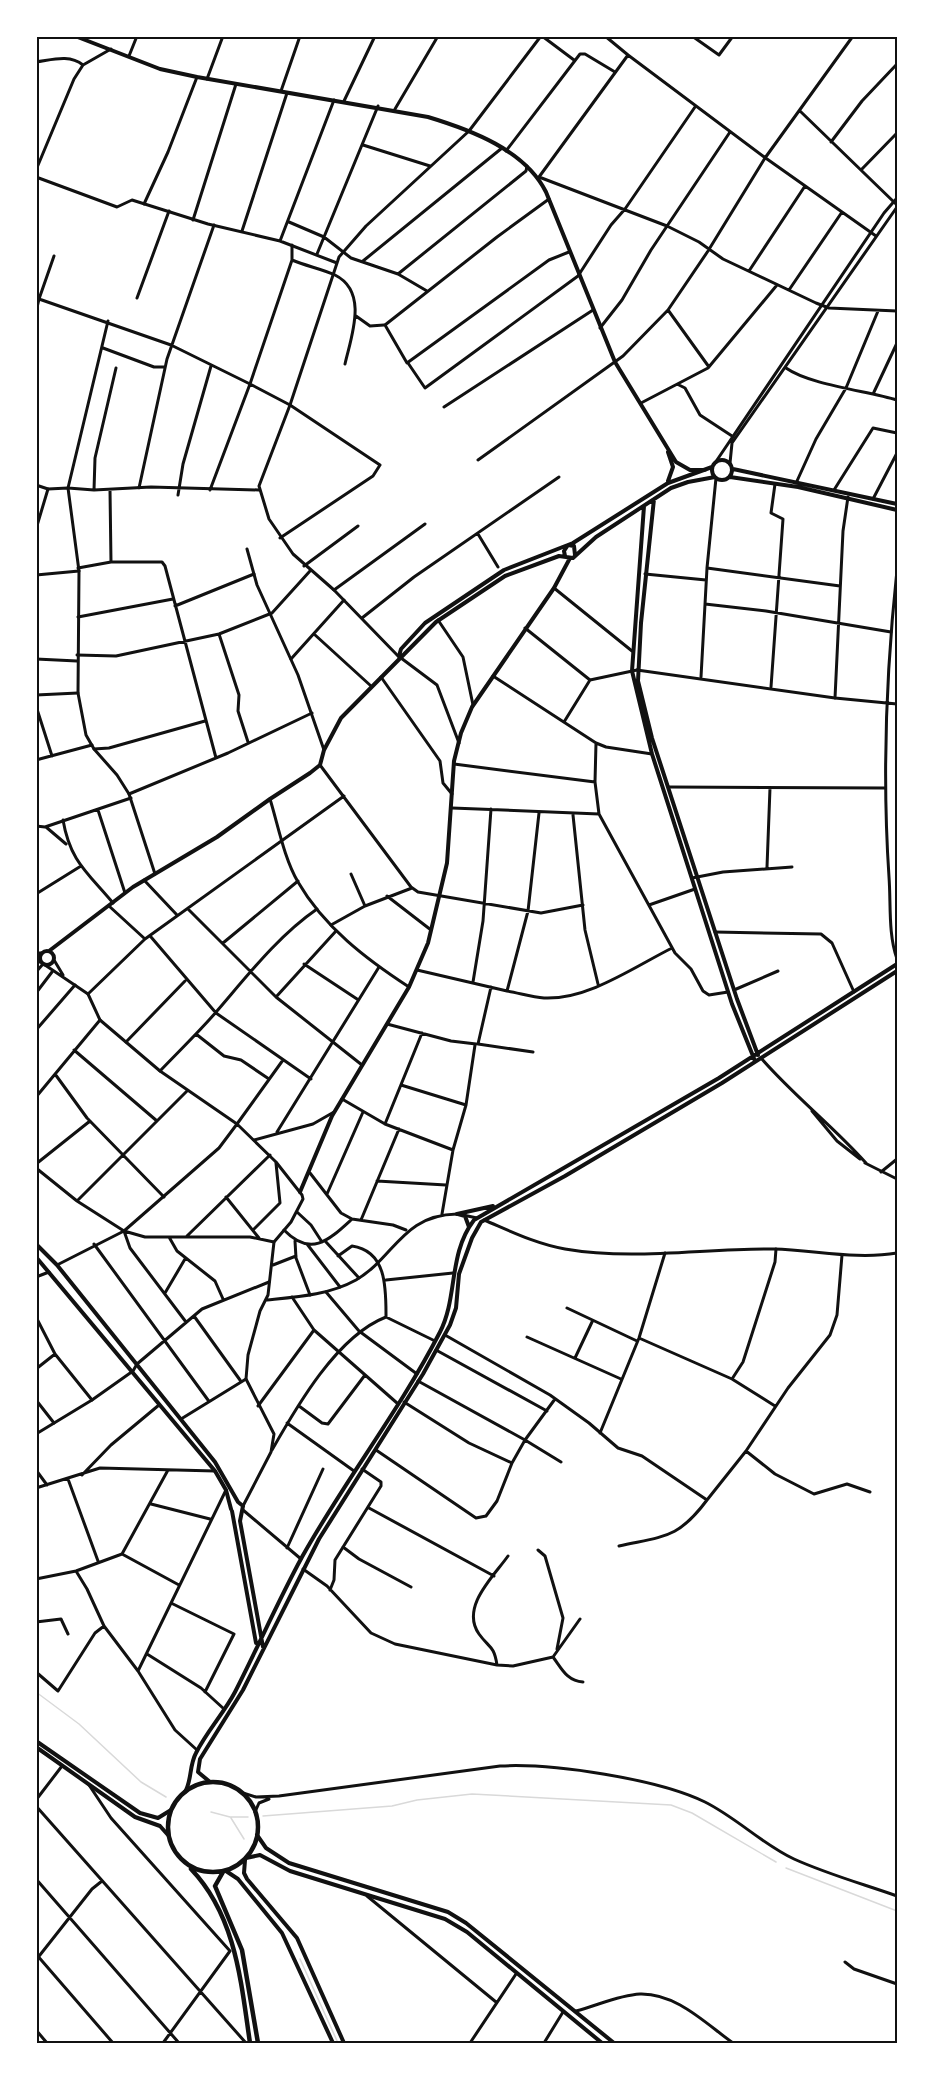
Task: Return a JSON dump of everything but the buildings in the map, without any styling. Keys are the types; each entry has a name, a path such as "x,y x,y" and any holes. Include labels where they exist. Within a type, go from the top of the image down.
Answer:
{"main road":[{"path":"75,36 160,69 207,79 395,109 428,117 469,131 527,165 538,177 549,199 578,276 615,362 680,466 690,471 705,470"},
{"path":"666,445 673,467 667,484"},
{"path":"399,657 401,649 425,623 504,570 568,545 667,484 712,467 716,463 730,463 733,469 730,477"},
{"path":"712,467 715,478"},
{"path":"733,469 897,510"},
{"path":"56,948 51,964 41,963 42,953 56,948 125,893 217,837 320,765 324,750 341,717 370,686 438,620 505,576 559,556 570,558 596,537 678,485 715,478 798,481 897,504"},
{"path":"654,499 645,574 638,681 652,738 734,990 759,1056"},
{"path":"644,506 632,671 652,754 728,992 754,1059"},
{"path":"300,1192 310,1173 327,1125 417,970 431,930 447,863 454,764 473,705 554,588 576,549 568,545"},
{"path":"568,545 564,551 570,558"},
{"path":"709,932 715,932"},
{"path":"49,951 54,958"},
{"path":"759,1056 818,1014 897,964"},
{"path":"36,1741 140,1813 158,1818 171,1810 185,1792 197,1750 235,1693 256,1644 301,1559 354,1471 417,1374 435,1341 449,1312 453,1272 469,1228 476,1218 602,1147 697,1089 754,1059 897,971"},
{"path":"878,976 881,982"},
{"path":"728,992 734,990"},
{"path":"854,992 857,997"},
{"path":"818,1014 822,1019"},
{"path":"344,2043 297,1938 247,1880 244,1873 246,1859 257,1835 255,1812 243,1793 227,1784 210,1782 199,1775 197,1765 243,1690 303,1569 445,1335 454,1313 457,1281 476,1229 484,1220 560,1179 722,1083 754,1059"},
{"path":"719,1078 722,1083"},
{"path":"697,1089 699,1095"},
{"path":"679,1100 682,1106"},
{"path":"661,1112 663,1117"},
{"path":"602,1147 605,1152"},
{"path":"557,1173 560,1179"},
{"path":"458,1214 500,1204"},
{"path":"458,1214 465,1216 469,1228"},
{"path":"36,1244 57,1265 182,1419 215,1462 241,1506 240,1521 264,1647"},
{"path":"36,1257 161,1404 215,1471 226,1490 232,1510 256,1644"},
{"path":"49,1272 49,1264 57,1265"},
{"path":"49,1272 55,1273 57,1265"},
{"path":"232,1510 232,1504 241,1506"},
{"path":"232,1510 237,1514 241,1506"},
{"path":"258,1612 265,1620 271,1617"},
{"path":"256,1644 264,1647"},
{"path":"36,1747 135,1817 160,1826 168,1835 174,1851 204,1882 223,1917 232,1950 248,2043"},
{"path":"185,1792 210,1782"},
{"path":"168,1835 171,1810"},
{"path":"257,1835 266,1848 289,1863 448,1912 466,1923 614,2043"},
{"path":"187,1865 208,1873 225,1871 246,1859 260,1855 290,1871 445,1919 467,1932 602,2043"},
{"path":"225,1871 215,1886 242,1950 258,2043"},
{"path":"225,1871 238,1880 282,1933 333,2043"},
{"path":"563,2012 568,2006"}],"street":[{"path":"129,56 137,36"},
{"path":"207,79 223,36"},
{"path":"280,91 300,36"},
{"path":"344,101 375,36"},
{"path":"395,109 413,74 438,36"},
{"path":"459,743 437,685 399,657 334,590 304,566 280,538 269,519 259,490 265,466 290,405 333,274 343,251 469,131 541,36 574,60"},
{"path":"605,36 695,107 876,236"},
{"path":"611,41 615,36"},
{"path":"692,36 719,55 733,36"},
{"path":"478,460 615,362 668,310 708,251 765,158 853,36"},
{"path":"36,170 74,79 83,65 111,49"},
{"path":"363,261 504,150 580,54 585,54 615,72"},
{"path":"628,55 538,177 667,226 699,242 708,251 829,308 897,311"},
{"path":"36,62 64,58 76,59 83,65"},
{"path":"831,142 862,101 897,64"},
{"path":"144,204 168,152 197,77"},
{"path":"193,220 237,84"},
{"path":"242,231 287,92"},
{"path":"280,241 334,100"},
{"path":"316,254 378,106"},
{"path":"385,325 425,388 578,276 611,225 625,209 695,107"},
{"path":"730,463 732,443 829,308 897,206 800,111"},
{"path":"600,328 622,300 667,226 730,132"},
{"path":"860,171 897,133"},
{"path":"363,145 430,166"},
{"path":"398,274 526,171 527,165"},
{"path":"36,177 117,207 132,200 193,220 292,244 337,263"},
{"path":"749,271 805,186"},
{"path":"716,463 732,436 824,306 871,232 897,198"},
{"path":"356,316 370,326 385,325 549,199"},
{"path":"137,298 170,211"},
{"path":"789,291 842,212"},
{"path":"289,222 324,237 351,258 398,274 427,291"},
{"path":"139,488 171,345 214,225"},
{"path":"210,490 250,384 292,260 292,244"},
{"path":"407,363 549,260 569,252"},
{"path":"36,312 38,299 54,256"},
{"path":"292,260 333,274 350,287 356,316 345,364"},
{"path":"641,403 679,385 709,367 777,285"},
{"path":"38,299 108,321 171,345 290,405 380,465 373,476 280,538"},
{"path":"444,407 593,310"},
{"path":"668,310 709,367"},
{"path":"798,481 816,439 846,388 878,311"},
{"path":"108,321 68,488 79,570 78,693 86,735 93,747 117,775 131,798 155,874"},
{"path":"873,392 897,343"},
{"path":"103,348 154,367 165,367"},
{"path":"178,495 178,487 211,366"},
{"path":"94,490 95,458 116,368"},
{"path":"786,368 797,375 846,388 873,392 897,400"},
{"path":"679,385 685,388 700,415 732,436"},
{"path":"834,490 873,428 897,433"},
{"path":"873,500 897,453"},
{"path":"363,618 414,578 559,477"},
{"path":"701,677 715,478"},
{"path":"771,687 777,577 783,519 771,513 775,481"},
{"path":"36,485 48,489 110,490 178,487 210,490 259,490"},
{"path":"36,529 48,489"},
{"path":"110,490 111,562"},
{"path":"835,698 843,531 849,494"},
{"path":"334,590 425,524"},
{"path":"304,566 358,526"},
{"path":"478,534 498,567"},
{"path":"247,549 254,574 291,659 324,750"},
{"path":"36,575 79,570 111,562 162,562 216,758"},
{"path":"707,567 840,586"},
{"path":"897,570 885,705 885,788 892,929 897,959"},
{"path":"77,655 116,656 219,634 272,613 309,571"},
{"path":"175,606 254,574"},
{"path":"645,574 707,580"},
{"path":"554,588 632,651"},
{"path":"78,616 173,599"},
{"path":"291,659 344,600"},
{"path":"705,604 839,622 891,632"},
{"path":"438,620 463,657 473,705"},
{"path":"525,628 590,680"},
{"path":"219,634 239,695 238,711 248,742"},
{"path":"314,634 370,686"},
{"path":"36,659 77,661"},
{"path":"564,722 590,680 637,669 885,705 897,704"},
{"path":"493,676 596,743 606,747 652,754"},
{"path":"381,677 440,761 443,783 453,794"},
{"path":"36,695 78,693"},
{"path":"36,706 52,756"},
{"path":"129,794 216,758 312,713"},
{"path":"36,760 93,747 109,748 206,721"},
{"path":"596,743 595,782 599,814 679,959 691,969 705,993 714,995 728,992"},
{"path":"454,764 595,782"},
{"path":"320,765 412,888 426,894 550,914 583,905"},
{"path":"669,787 885,788"},
{"path":"767,867 770,788"},
{"path":"88,994 145,939 151,937 177,915 344,796"},
{"path":"36,826 45,827 63,819 131,798"},
{"path":"270,799 298,881 317,909 336,931 379,967 409,987"},
{"path":"452,808 573,815 599,814"},
{"path":"473,982 485,904 491,809"},
{"path":"98,810 125,893"},
{"path":"507,991 528,911 539,813"},
{"path":"573,815 583,905 598,984"},
{"path":"63,819 67,845"},
{"path":"45,827 67,845 111,905 145,939"},
{"path":"36,894 81,866"},
{"path":"692,878 767,867 792,867"},
{"path":"351,874 365,906"},
{"path":"144,880 177,915"},
{"path":"222,943 298,881"},
{"path":"331,925 365,906 412,888"},
{"path":"649,905 695,889"},
{"path":"387,896 431,930"},
{"path":"188,909 276,997 362,1065"},
{"path":"160,1071 216,1013 250,972 285,936 317,909"},
{"path":"276,997 336,931"},
{"path":"715,932 821,934 831,943 854,992"},
{"path":"151,937 216,1013 311,1079"},
{"path":"417,970 507,991 551,998 575,993 598,984 672,948"},
{"path":"36,954 42,953"},
{"path":"54,958 64,977"},
{"path":"36,972 41,963 88,994 100,1020 160,1071 237,1124 270,1155 300,1192 303,1199 297,1212 274,1242 267,1300 260,1311 252,1336 246,1379 258,1406 269,1420 274,1434 271,1452"},
{"path":"304,964 357,999"},
{"path":"277,1132 356,1008 357,999 379,967"},
{"path":"734,990 778,971"},
{"path":"36,993 52,972"},
{"path":"126,1042 186,980"},
{"path":"36,1030 75,985"},
{"path":"442,1214 453,1150 466,1105 476,1044 492,987"},
{"path":"36,1096 100,1020"},
{"path":"387,1024 476,1044 533,1052"},
{"path":"385,1124 422,1033"},
{"path":"196,1034 225,1056 241,1060 269,1079"},
{"path":"74,1050 157,1121"},
{"path":"759,1056 807,1105 837,1141 866,1163 897,1179"},
{"path":"57,1265 94,1244 124,1231 219,1148 284,1059"},
{"path":"55,1074 90,1121 164,1197"},
{"path":"401,1085 466,1105"},
{"path":"77,1201 187,1091"},
{"path":"342,1099 385,1124 453,1150"},
{"path":"807,1105 838,1131 866,1163"},
{"path":"313,1124 334,1112"},
{"path":"327,1194 363,1112"},
{"path":"90,1121 36,1166 77,1201 124,1231 145,1237 259,1238 274,1242"},
{"path":"254,1140 313,1124 323,1122 327,1125"},
{"path":"361,1220 399,1129"},
{"path":"188,1236 270,1155"},
{"path":"881,1172 897,1159"},
{"path":"253,1230 280,1203 276,1162"},
{"path":"310,1173 341,1213 352,1219 406,1230"},
{"path":"377,1181 446,1185"},
{"path":"226,1197 259,1238"},
{"path":"297,1212 359,1278"},
{"path":"267,1300 326,1292 359,1278 406,1230 442,1214 458,1214 484,1220 533,1240 563,1249 665,1253 776,1249 842,1255 897,1253"},
{"path":"284,1230 295,1241 307,1244 324,1242 352,1219"},
{"path":"124,1231 130,1248 186,1322"},
{"path":"169,1237 174,1248 185,1259 215,1281 223,1299"},
{"path":"295,1241 296,1256 310,1295"},
{"path":"94,1244 208,1400"},
{"path":"307,1244 340,1287"},
{"path":"338,1256 352,1246 360,1247 376,1261 386,1280 386,1317"},
{"path":"732,1379 743,1362 775,1262 776,1249"},
{"path":"600,1433 638,1340 665,1253"},
{"path":"620,1546 658,1538 684,1528 746,1451 775,1406 830,1335 837,1315 842,1255"},
{"path":"273,1265 296,1256"},
{"path":"165,1293 185,1259"},
{"path":"36,1277 49,1272"},
{"path":"386,1280 453,1272"},
{"path":"36,1434 92,1400 133,1371 137,1364 194,1316 223,1299 269,1282"},
{"path":"326,1292 359,1330 417,1374"},
{"path":"292,1297 314,1330 397,1403"},
{"path":"567,1308 592,1322 732,1379 775,1406"},
{"path":"194,1316 240,1380"},
{"path":"36,1317 54,1354 92,1400"},
{"path":"386,1317 435,1341"},
{"path":"301,1559 241,1506 287,1423 338,1352 359,1330 386,1317"},
{"path":"575,1358 592,1322"},
{"path":"258,1406 314,1330"},
{"path":"445,1335 504,1366 555,1399 618,1448 642,1456 707,1500"},
{"path":"527,1337 621,1379"},
{"path":"436,1350 547,1411"},
{"path":"36,1369 54,1354"},
{"path":"299,1406 322,1423 328,1424 365,1375"},
{"path":"182,1419 240,1380 246,1379"},
{"path":"418,1381 561,1462"},
{"path":"374,1449 476,1518 486,1516 497,1501 512,1463 525,1440 555,1399"},
{"path":"36,1400 54,1423"},
{"path":"404,1401 470,1443 512,1463"},
{"path":"81,1475 111,1445 161,1404"},
{"path":"287,1423 354,1471"},
{"path":"746,1451 775,1474 814,1494 847,1484 870,1492"},
{"path":"36,1488 100,1468 215,1471"},
{"path":"287,1548 323,1469"},
{"path":"330,1590 334,1580 335,1560 369,1508 381,1482 362,1469"},
{"path":"36,1470 47,1485"},
{"path":"36,1579 76,1571 122,1554 168,1470"},
{"path":"68,1479 98,1561"},
{"path":"138,1671 210,1518 226,1490"},
{"path":"150,1504 210,1518"},
{"path":"369,1508 494,1576"},
{"path":"343,1547 359,1559 411,1587"},
{"path":"538,1550 544,1556 563,1618 554,1655 573,1681 583,1682"},
{"path":"122,1554 179,1585"},
{"path":"498,1665 493,1647 478,1633 475,1624 478,1598 508,1556"},
{"path":"303,1569 330,1590 371,1633 395,1644 498,1665 513,1666 554,1655 580,1619"},
{"path":"76,1571 104,1626 138,1671 175,1730 197,1750"},
{"path":"171,1603 234,1634 205,1692"},
{"path":"36,1622 61,1619 69,1634"},
{"path":"36,1672 58,1690 95,1634 104,1626"},
{"path":"147,1654 205,1692 224,1709"},
{"path":"36,1800 62,1766"},
{"path":"243,1793 256,1797 279,1796 500,1766 535,1766 578,1771 651,1784 690,1795 724,1813 794,1859 897,1896"},
{"path":"89,1785 111,1818 232,1950 163,2043"},
{"path":"255,1812 261,1801 279,1796"},
{"path":"36,1806 216,2012 248,2043"},
{"path":"36,1879 180,2043"},
{"path":"103,1881 92,1889 37,1957 113,2043"},
{"path":"363,1893 496,2002"},
{"path":"845,1962 854,1969 897,1984"},
{"path":"470,2043 516,1974"},
{"path":"576,2012 639,1994 659,1996 673,2001 733,2043"},
{"path":"544,2043 563,2012"},
{"path":"36,2030 47,2043"}],"waterway":[{"path":"36,1692 79,1724 141,1782 166,1797"},
{"path":"263,1816 392,1806 417,1800 472,1794 671,1805 692,1813 776,1862"},
{"path":"211,1812 230,1817 248,1817"},
{"path":"231,1818 244,1839"},
{"path":"786,1868 897,1911"},
{"path":"300,1959 338,2043"}]}
